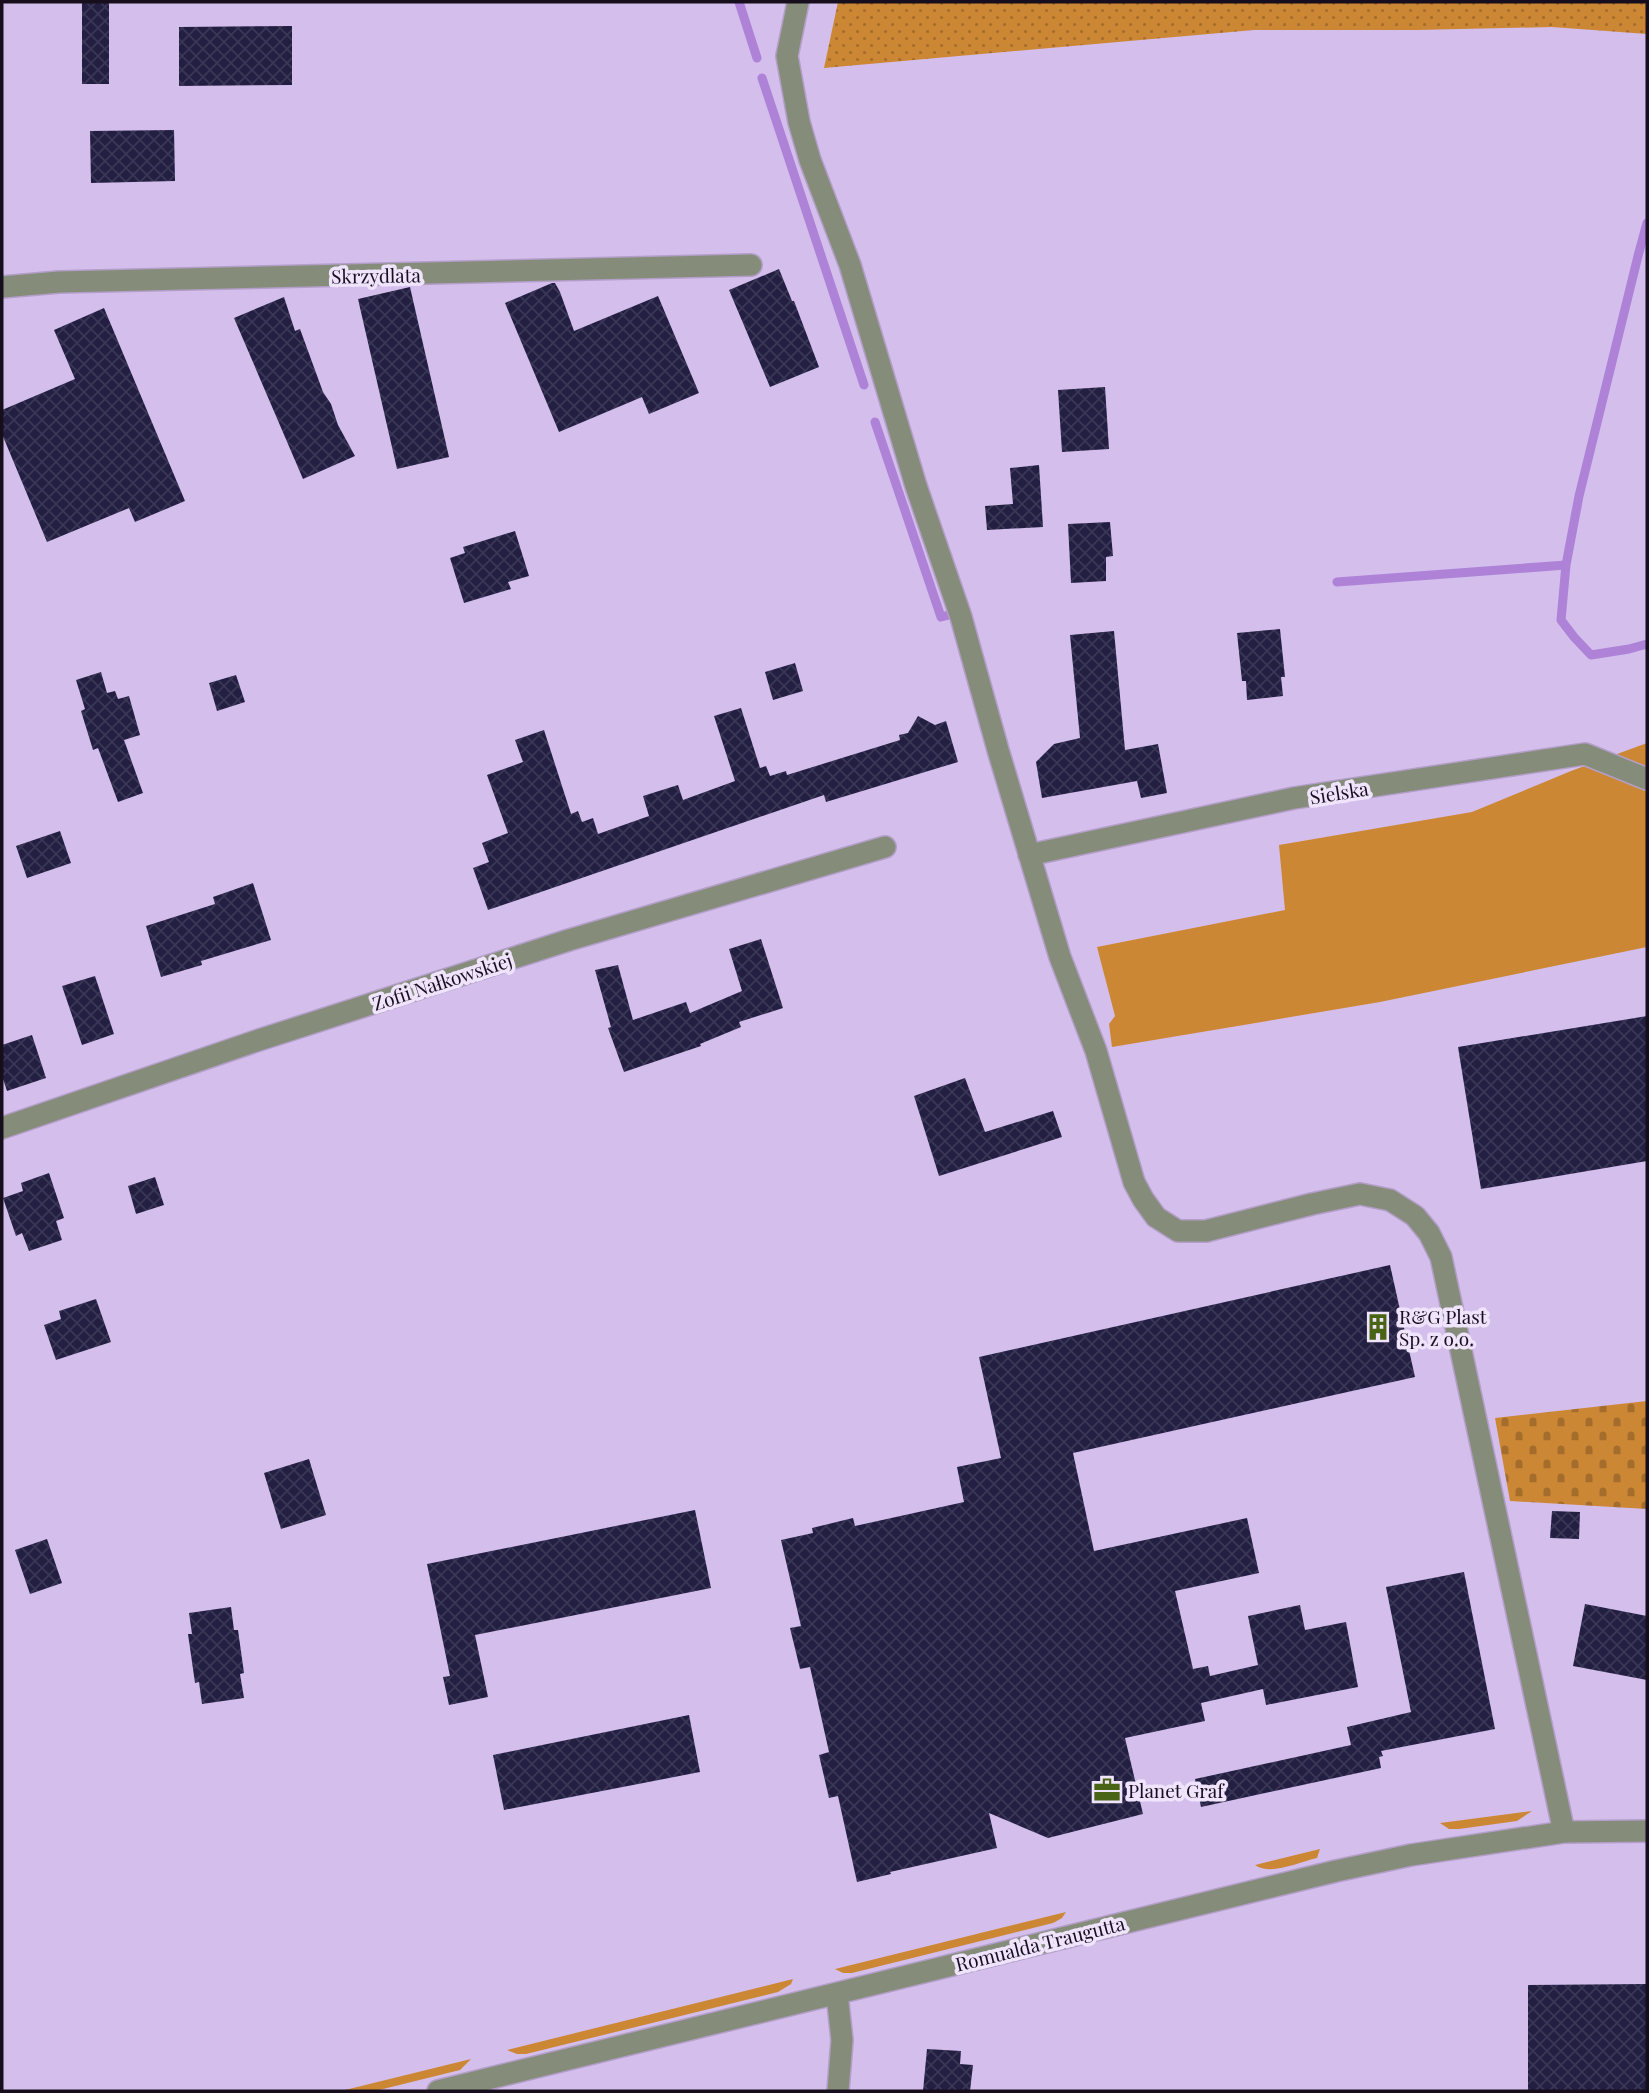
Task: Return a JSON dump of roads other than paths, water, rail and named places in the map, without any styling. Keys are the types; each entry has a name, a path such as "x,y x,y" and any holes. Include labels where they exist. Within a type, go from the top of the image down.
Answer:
{"street":[{"path":"798,2 787,57 799,122 810,160 850,265 916,486 961,617 1060,957 1096,1051 1134,1182 1156,1217 1178,1231 1206,1231 1360,1194 1390,1200 1415,1216 1429,1233 1441,1256 1564,1832"},
{"name":"Skrzydlata","path":"2,286 60,282 751,265"},
{"name":"Sielska","path":"1029,855 1294,798 1585,754 1647,779"},
{"name":"Zofii Nałkowskiej","path":"2,1128 256,1041 569,940 886,847"},
{"name":"Romualda Traugutta","path":"439,2091 1336,1871 1411,1855 1564,1832 1647,1831"},
{"path":"837,1994 842,2040 838,2091"}],"waterway":[{"path":"739,2 757,58"},
{"path":"762,78 864,385"},
{"path":"1647,223 1579,496 1566,565 1561,620 1591,655 1647,644"},
{"path":"875,422 941,617 949,615"},
{"path":"1337,582 1566,565"}],"place":[{"name":"R&G Plast Sp. z o.o.","path":"1378,1327"},
{"name":"Planet Graf","path":"1107,1790"}]}
